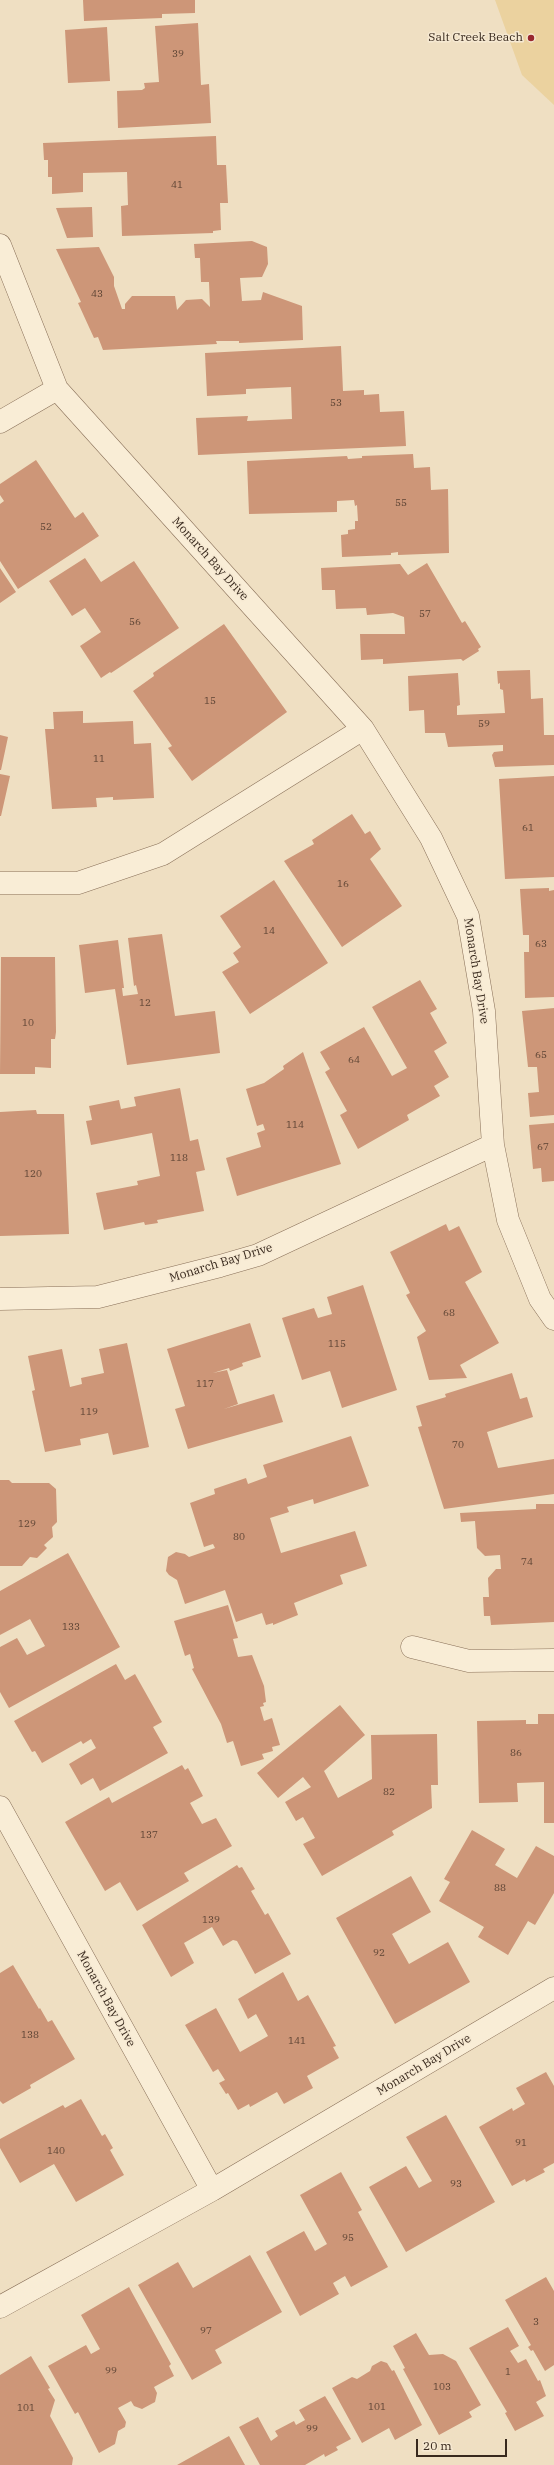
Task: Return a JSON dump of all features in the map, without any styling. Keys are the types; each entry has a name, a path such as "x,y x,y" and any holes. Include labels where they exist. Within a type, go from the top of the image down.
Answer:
{"street":[{"name":"Monarch Bay Drive","path":"0,245 57,389 363,729 431,838 468,916 484,1011 493,1145 508,1220 540,1299 554,1319"},
{"path":"0,422 57,389"},
{"path":"0,883 78,883 163,854 363,729"},
{"name":"Monarch Bay Drive","path":"0,1299 98,1296 220,1266 258,1255 493,1145"},
{"path":"412,1647 469,1661 554,1660"},
{"name":"Monarch Bay Drive","path":"0,1807 212,2190"},
{"name":"Monarch Bay Drive","path":"0,2307 212,2190 554,1988"}],"sand":[{"name":"Salt Creek Beach","path":"495,0 554,0 554,105 522,75"}],"building":[{"path":"83,0 195,0 195,13 162,14 162,18 84,21"},
{"path":"198,23 201,85 209,84 211,123 118,128 117,91 142,90 145,88 144,83 159,82 155,26"},
{"path":"107,27 110,81 68,83 65,30"},
{"path":"216,136 217,165 226,165 228,203 220,203 221,230 213,231 213,233 122,236 121,206 128,205 127,172 83,173 83,192 52,194 52,177 48,177 48,160 44,160 43,143"},
{"path":"92,207 93,237 67,238 56,208"},
{"path":"252,241 267,247 268,264 262,277 240,278 242,301 261,300 263,292 302,306 303,340 239,343 239,341 216,341 217,344 103,350 98,337 94,338 78,303 81,302 56,249 99,247 114,277 114,286 122,309 125,309 125,304 132,296 175,296 177,310 186,300 202,299 210,307 209,282 201,282 200,258 195,258 194,244"},
{"path":"341,346 343,391 364,390 364,395 379,394 380,412 404,411 406,446 198,455 196,418 248,416 247,421 292,419 291,387 246,389 246,394 207,396 205,353"},
{"path":"413,454 414,468 430,467 431,490 448,489 449,553 398,555 398,552 391,553 391,555 342,557 341,535 348,534 348,530 355,529 355,521 358,521 357,505 355,506 354,500 337,501 337,512 249,514 247,461 347,456 348,459 362,458 362,456"},
{"path":"36,460 75,518 83,512 99,536 18,589 0,561 0,504 4,501 0,495 0,484"},
{"path":"85,558 101,582 134,561 179,628 101,678 80,646 101,632 85,608 72,616 49,581"},
{"path":"427,563 462,623 465,621 481,647 478,649 479,651 463,661 461,659 383,664 383,659 361,660 360,634 405,634 404,617 393,613 367,615 366,608 336,609 335,590 322,590 321,568 400,564 408,575"},
{"path":"0,568 16,592 0,603"},
{"path":"224,624 287,712 192,781 168,748 172,746 133,691 154,676 153,673"},
{"path":"530,670 531,699 543,698 544,735 554,735 554,765 495,767 492,755 494,752 503,751 503,745 448,747 445,733 425,733 424,710 409,711 408,676 458,673 460,705 457,706 457,715 505,713 503,690 500,689 500,683 498,684 497,671"},
{"path":"83,711 83,723 133,721 134,744 151,743 154,798 113,800 113,797 96,798 97,807 52,809 45,729 54,729 53,712"},
{"path":"0,735 8,737 1,770 0,770"},
{"path":"0,774 10,776 1,816 0,816"},
{"path":"554,776 554,877 505,879 499,779"},
{"path":"352,814 365,834 370,831 381,849 370,859 402,906 342,947 284,861 314,844 312,840"},
{"path":"274,880 328,963 250,1014 222,972 239,962 233,953 241,947 220,916"},
{"path":"549,888 549,891 554,890 554,997 525,998 524,952 529,952 529,935 523,935 520,889"},
{"path":"162,934 175,1016 215,1011 220,1053 127,1065 115,989 85,993 79,945 118,940 124,988 122,988 123,996 138,994 136,985 134,986 128,938"},
{"path":"1,957 55,957 56,1032 55,1039 51,1039 51,1068 35,1067 35,1074 0,1074"},
{"path":"420,980 437,1009 430,1013 447,1043 434,1051 449,1077 434,1086 440,1096 407,1115 409,1120 358,1149 340,1115 347,1111 325,1072 330,1069 320,1052 364,1027 392,1076 407,1068 372,1007"},
{"path":"554,1008 554,1115 530,1117 528,1093 539,1092 537,1067 528,1067 522,1011"},
{"path":"303,1052 341,1164 237,1196 226,1158 261,1147 257,1133 265,1130 263,1124 257,1126 246,1089 264,1083 284,1069 283,1066"},
{"path":"180,1088 190,1141 198,1139 205,1170 196,1172 204,1211 157,1220 158,1223 145,1225 144,1222 104,1230 96,1193 138,1185 137,1181 160,1176 152,1133 91,1145 86,1121 92,1120 89,1106 119,1100 121,1109 136,1106 134,1097"},
{"path":"36,1110 37,1114 64,1114 69,1234 0,1236 0,1112"},
{"path":"554,1123 554,1181 542,1182 541,1168 533,1169 529,1125"},
{"path":"446,1224 449,1231 459,1226 482,1272 465,1282 499,1343 460,1365 467,1378 429,1380 417,1337 426,1331 406,1295 410,1293 390,1252"},
{"path":"363,1285 397,1390 342,1408 330,1371 302,1380 282,1318 314,1308 318,1318 332,1314 327,1297"},
{"path":"250,1323 261,1357 242,1363 243,1366 230,1371 229,1368 213,1373 227,1370 238,1404 224,1409 274,1394 283,1422 188,1449 175,1409 185,1406 167,1349"},
{"path":"127,1343 149,1447 113,1455 108,1433 80,1439 81,1445 45,1452 32,1391 35,1390 28,1356 62,1349 70,1387 82,1384 81,1378 104,1373 99,1349"},
{"path":"512,1373 520,1399 527,1397 533,1417 487,1432 498,1468 554,1459 554,1494 444,1509 418,1427 422,1426 416,1406 446,1397 445,1394"},
{"path":"351,1436 369,1486 314,1504 313,1499 287,1507 289,1512 270,1518 281,1553 355,1531 367,1566 340,1575 343,1584 294,1603 298,1615 273,1625 273,1623 266,1625 262,1613 236,1622 225,1590 185,1604 177,1580 166,1571 168,1557 176,1552 185,1554 189,1557 215,1548 213,1544 204,1547 190,1503 215,1494 214,1489 246,1478 248,1484 267,1477 263,1465"},
{"path":"0,1480 9,1480 12,1483 49,1483 56,1489 57,1522 52,1527 53,1537 44,1545 47,1548 37,1558 30,1557 22,1566 0,1566"},
{"path":"536,1504 554,1504 554,1622 491,1625 490,1616 484,1616 483,1597 489,1597 488,1578 496,1569 501,1569 500,1555 485,1556 477,1548 475,1521 461,1522 460,1513 536,1509"},
{"path":"68,1553 120,1647 9,1708 0,1692 0,1647 17,1638 27,1655 45,1646 30,1619 0,1635 0,1591"},
{"path":"228,1605 238,1638 233,1639 238,1657 252,1655 264,1686 266,1702 263,1703 264,1706 260,1707 264,1721 272,1718 280,1745 272,1747 273,1751 262,1754 264,1759 241,1766 233,1741 227,1743 221,1724 192,1669 194,1668 190,1654 185,1656 174,1621"},
{"path":"116,1664 125,1680 135,1674 162,1722 153,1727 168,1753 100,1791 93,1778 81,1785 69,1764 96,1748 91,1739 83,1744 81,1741 42,1763 35,1751 32,1752 14,1721"},
{"path":"340,1705 365,1735 324,1771 338,1798 372,1779 371,1735 437,1734 438,1785 431,1785 432,1808 392,1831 394,1835 322,1876 303,1844 315,1838 303,1817 296,1821 285,1802 311,1787 303,1777 278,1798 257,1773"},
{"path":"538,1714 554,1714 554,1823 544,1823 544,1782 517,1783 518,1802 479,1803 477,1721 526,1720 526,1724 538,1724"},
{"path":"182,1765 185,1770 188,1768 203,1796 190,1803 202,1824 216,1818 232,1846 184,1873 189,1881 137,1911 120,1882 105,1891 65,1822 109,1797 112,1803"},
{"path":"472,1830 505,1849 495,1865 517,1878 536,1846 554,1856 554,1893 535,1925 528,1921 508,1955 478,1937 484,1927 439,1901 450,1882 444,1879"},
{"path":"237,1865 239,1868 242,1867 255,1889 251,1891 265,1915 268,1913 291,1954 255,1974 237,1941 233,1940 223,1946 212,1927 184,1943 194,1963 171,1977 142,1925"},
{"path":"411,1876 431,1912 392,1934 409,1964 448,1942 470,1982 395,2024 336,1918"},
{"path":"13,1965 39,2009 40,2008 48,2022 52,2020 75,2059 30,2085 31,2088 3,2104 0,2101 0,1973"},
{"path":"283,1972 298,2001 308,1995 336,2046 333,2047 339,2058 307,2076 313,2088 284,2104 277,2092 250,2107 249,2104 238,2110 228,2093 226,2094 219,2083 225,2080 218,2069 213,2072 185,2025 216,2008 240,2052 268,2036 256,2014 248,2019 238,1999"},
{"path":"546,2072 554,2086 554,2163 543,2169 545,2172 526,2182 525,2179 512,2186 479,2127 512,2108 513,2111 525,2104 516,2088"},
{"path":"81,2099 102,2136 105,2134 113,2148 110,2150 124,2175 76,2202 54,2164 20,2183 0,2148 0,2139 63,2105 65,2108"},
{"path":"446,2115 495,2202 406,2252 369,2187 406,2166 419,2188 432,2181 406,2137"},
{"path":"341,2172 362,2210 358,2212 388,2267 351,2287 345,2276 333,2283 339,2294 300,2316 266,2252 304,2231 315,2251 327,2244 300,2195"},
{"path":"250,2255 282,2312 215,2350 222,2363 192,2380 138,2285 178,2262 193,2288"},
{"path":"546,2277 554,2291 554,2365 545,2371 533,2350 531,2351 528,2347 531,2345 505,2300"},
{"path":"129,2287 171,2364 169,2366 174,2376 154,2387 157,2393 155,2402 142,2409 134,2406 131,2401 118,2408 126,2422 125,2427 118,2431 115,2444 99,2453 78,2412 75,2414 48,2366 86,2345 91,2354 100,2349 81,2315"},
{"path":"508,2327 519,2346 510,2351 518,2363 526,2359 538,2381 540,2380 546,2396 536,2402 544,2416 515,2431 505,2413 507,2412 469,2348"},
{"path":"416,2333 429,2355 443,2354 456,2361 481,2405 469,2412 472,2417 439,2435 403,2369 405,2368 393,2346"},
{"path":"31,2356 50,2388 48,2389 55,2400 50,2416 73,2458 72,2465 0,2465 0,2375"},
{"path":"381,2361 387,2363 392,2371 394,2370 422,2425 395,2440 389,2428 362,2443 332,2388 352,2377 357,2379 370,2371 372,2366"},
{"path":"325,2396 351,2439 336,2447 338,2450 325,2457 324,2454 305,2465 260,2465 239,2427 258,2417 271,2441 278,2436 275,2431 294,2421 296,2425 305,2420 299,2410"},
{"path":"229,2436 245,2465 177,2465"}],"place":[{"name":"Salt Creek Beach","path":"531,38"}]}
